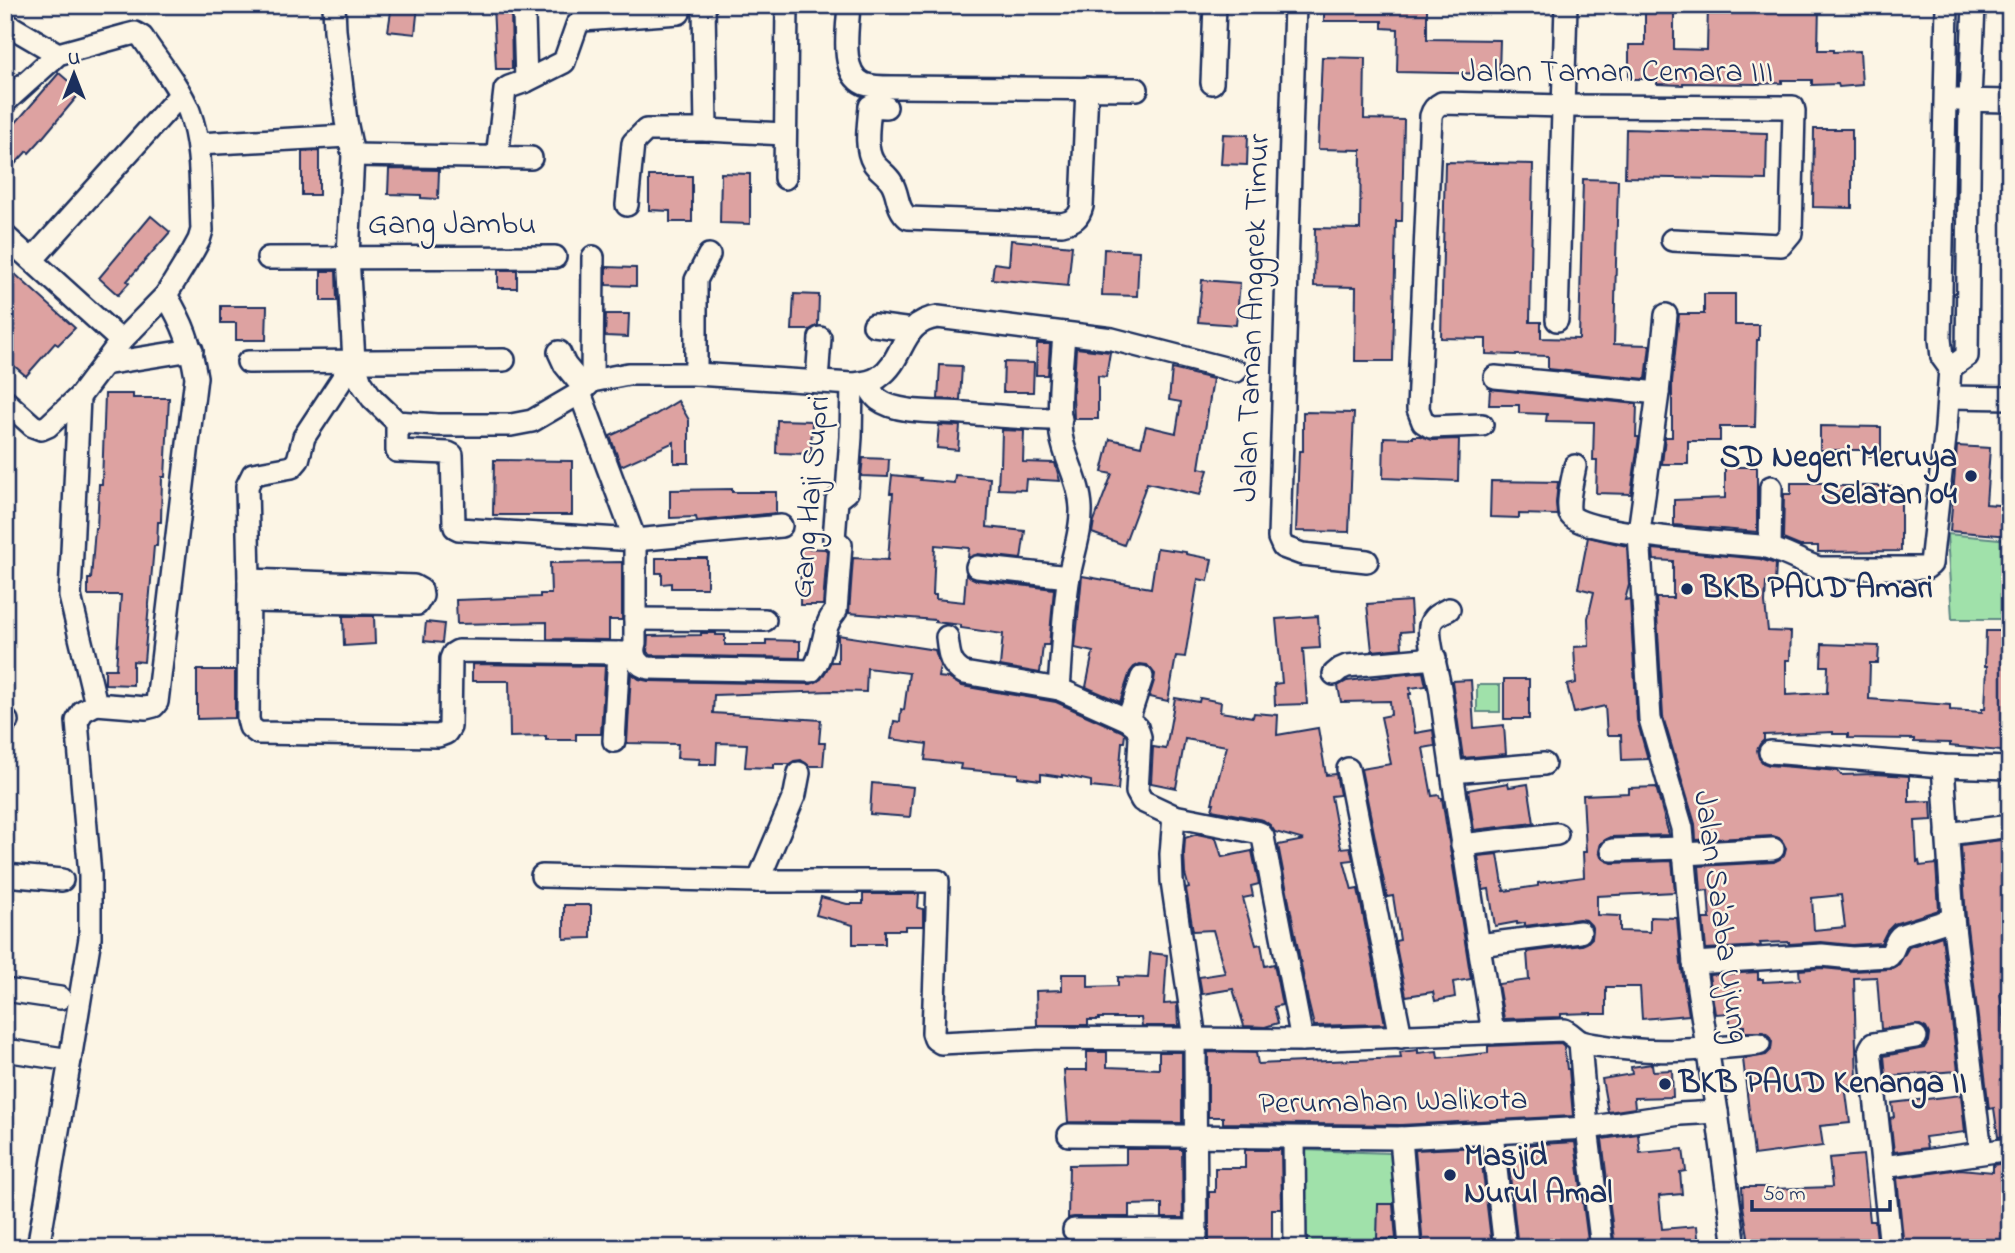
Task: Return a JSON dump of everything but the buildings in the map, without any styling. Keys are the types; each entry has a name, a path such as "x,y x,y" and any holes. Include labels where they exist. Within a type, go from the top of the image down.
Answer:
{"street":[{"path":"334,5 351,146 348,256 354,361 361,382 372,398 397,422 511,425 533,421 585,388 628,374 696,374 859,384 879,377 887,370 917,323 938,317 1112,339 1236,371"},
{"path":"704,5 706,130"},
{"path":"785,178 787,5"},
{"path":"849,5 847,61 852,74 864,84 892,88 1138,89"},
{"path":"1212,83 1215,5"},
{"name":"Jalan Taman Anggrek Timur","path":"1295,5 1279,538 1283,547 1302,554 1367,561"},
{"path":"1557,320 1566,5"},
{"path":"1576,466 1570,492 1570,514 1576,521 1639,535 1770,548 1819,568 1926,569 1931,564 1950,368 1942,358 1940,339 1947,5"},
{"path":"1950,368 1967,356 1970,100 1974,5"},
{"path":"497,158 504,94 509,87 565,62 577,25 583,20 679,13"},
{"path":"524,16 526,81"},
{"path":"5,23 58,54"},
{"path":"5,102 58,54 135,33 142,37 188,108 198,144 202,230 193,251 166,295 121,341 79,397 48,426 41,429 33,426 5,401"},
{"path":"886,107 870,106 870,156 874,165 893,185 901,212 908,218 1062,224 1073,222 1080,215 1082,206 1087,88"},
{"path":"32,260 180,95"},
{"path":"1945,100 2010,101"},
{"name":"Jalan Taman Cemara III","path":"1482,425 1431,427 1423,422 1418,409 1432,110 1442,103 1793,107 1791,233 1787,240 1780,245 1672,240"},
{"path":"627,205 633,143 646,130 785,134"},
{"path":"198,144 252,141 531,158"},
{"path":"5,236 121,341"},
{"path":"696,374 696,280 709,255"},
{"name":"Gang Jambu","path":"268,258 555,257"},
{"path":"593,257 585,388 635,540 635,643 626,651 614,741"},
{"path":"38,1248 90,938 90,875 77,721 83,711 96,704 146,708 157,702 196,377 192,350 181,321 166,295"},
{"name":"Jalan Sa'aba Ujung","path":"1665,315 1658,393 1639,535 1650,719 1682,828 1695,963 1735,1248"},
{"path":"874,325 912,330"},
{"path":"1059,689 1069,577 1081,509 1079,492 1061,435 1064,333"},
{"path":"817,380 820,338"},
{"path":"104,364 192,350"},
{"path":"559,352 565,365 585,388"},
{"path":"248,362 504,360"},
{"path":"354,361 304,437 298,460 292,467 253,474 247,486 250,727 258,733 438,736 446,733 450,727 451,659 458,650 626,651"},
{"path":"1495,377 1658,393"},
{"path":"859,384 878,400 917,412 1061,419"},
{"name":"Gang Haji Supri","path":"626,651 642,667 649,668 811,671 817,665 830,620 836,611 841,545 834,539 837,500 847,492 859,384"},
{"path":"79,397 70,596 96,704"},
{"path":"1948,397 2010,398"},
{"path":"397,422 397,452 452,455 454,523 459,529 635,540 781,526"},
{"path":"1770,548 1771,487"},
{"path":"977,567 1069,577"},
{"path":"414,586 421,590 422,596 417,604 249,590 414,586"},
{"path":"1449,609 1436,616 1429,627 1493,1033"},
{"path":"635,619 765,620"},
{"path":"947,637 950,659 953,665 964,673 1059,689 1138,727 1138,792 1142,801 1174,816 1260,833 1263,837 1302,1040"},
{"path":"1335,674 1347,666 1435,658"},
{"path":"1128,720 1142,677"},
{"path":"1770,752 1943,766 2010,768"},
{"path":"1452,772 1544,764"},
{"path":"1943,766 1953,919 1981,1152"},
{"path":"1348,769 1401,1037"},
{"path":"758,881 795,794 799,773"},
{"path":"1074,1230 1196,1239 1195,1039 1172,881 1174,816"},
{"path":"1947,834 2010,826"},
{"path":"1462,845 1557,834"},
{"path":"1612,850 1773,849"},
{"path":"5,874 62,880"},
{"path":"542,876 758,881 938,881 933,1033 935,1039 941,1043 1040,1038 1302,1040 1564,1030 1580,1042 1618,1049 1708,1049 1759,1044"},
{"path":"1695,963 1822,955 1852,958 1889,956 1896,940 1902,935 1953,919"},
{"path":"1479,945 1580,932"},
{"path":"5,990 60,998"},
{"path":"1891,1248 1870,1049 1873,1044 1916,1037"},
{"path":"1580,1042 1587,1128 1602,1248"},
{"path":"5,1050 70,1060"},
{"name":"Perumahan Walikota","path":"1069,1135 1401,1138 1587,1128 1680,1114 1717,1112"},
{"path":"1492,1134 1505,1248"},
{"path":"1294,1138 1295,1248"},
{"path":"1401,1138 1410,1248"},
{"path":"1883,1167 2010,1149"}],"green space":[{"path":"1947,534 2010,540 2010,619 1952,619"},
{"path":"1477,685 1500,685 1500,712 1477,712"},
{"path":"1303,1150 1390,1153 1399,1248 1304,1248"}],"place":[{"name":"SD Negeri Meruya Selatan 04","path":"1971,476"},
{"name":"BKB PAUD Amari","path":"1687,589"},
{"name":"BKB PAUD Kenanga II","path":"1665,1084"},
{"name":"Masjid Nurul Amal","path":"1450,1175"}]}
